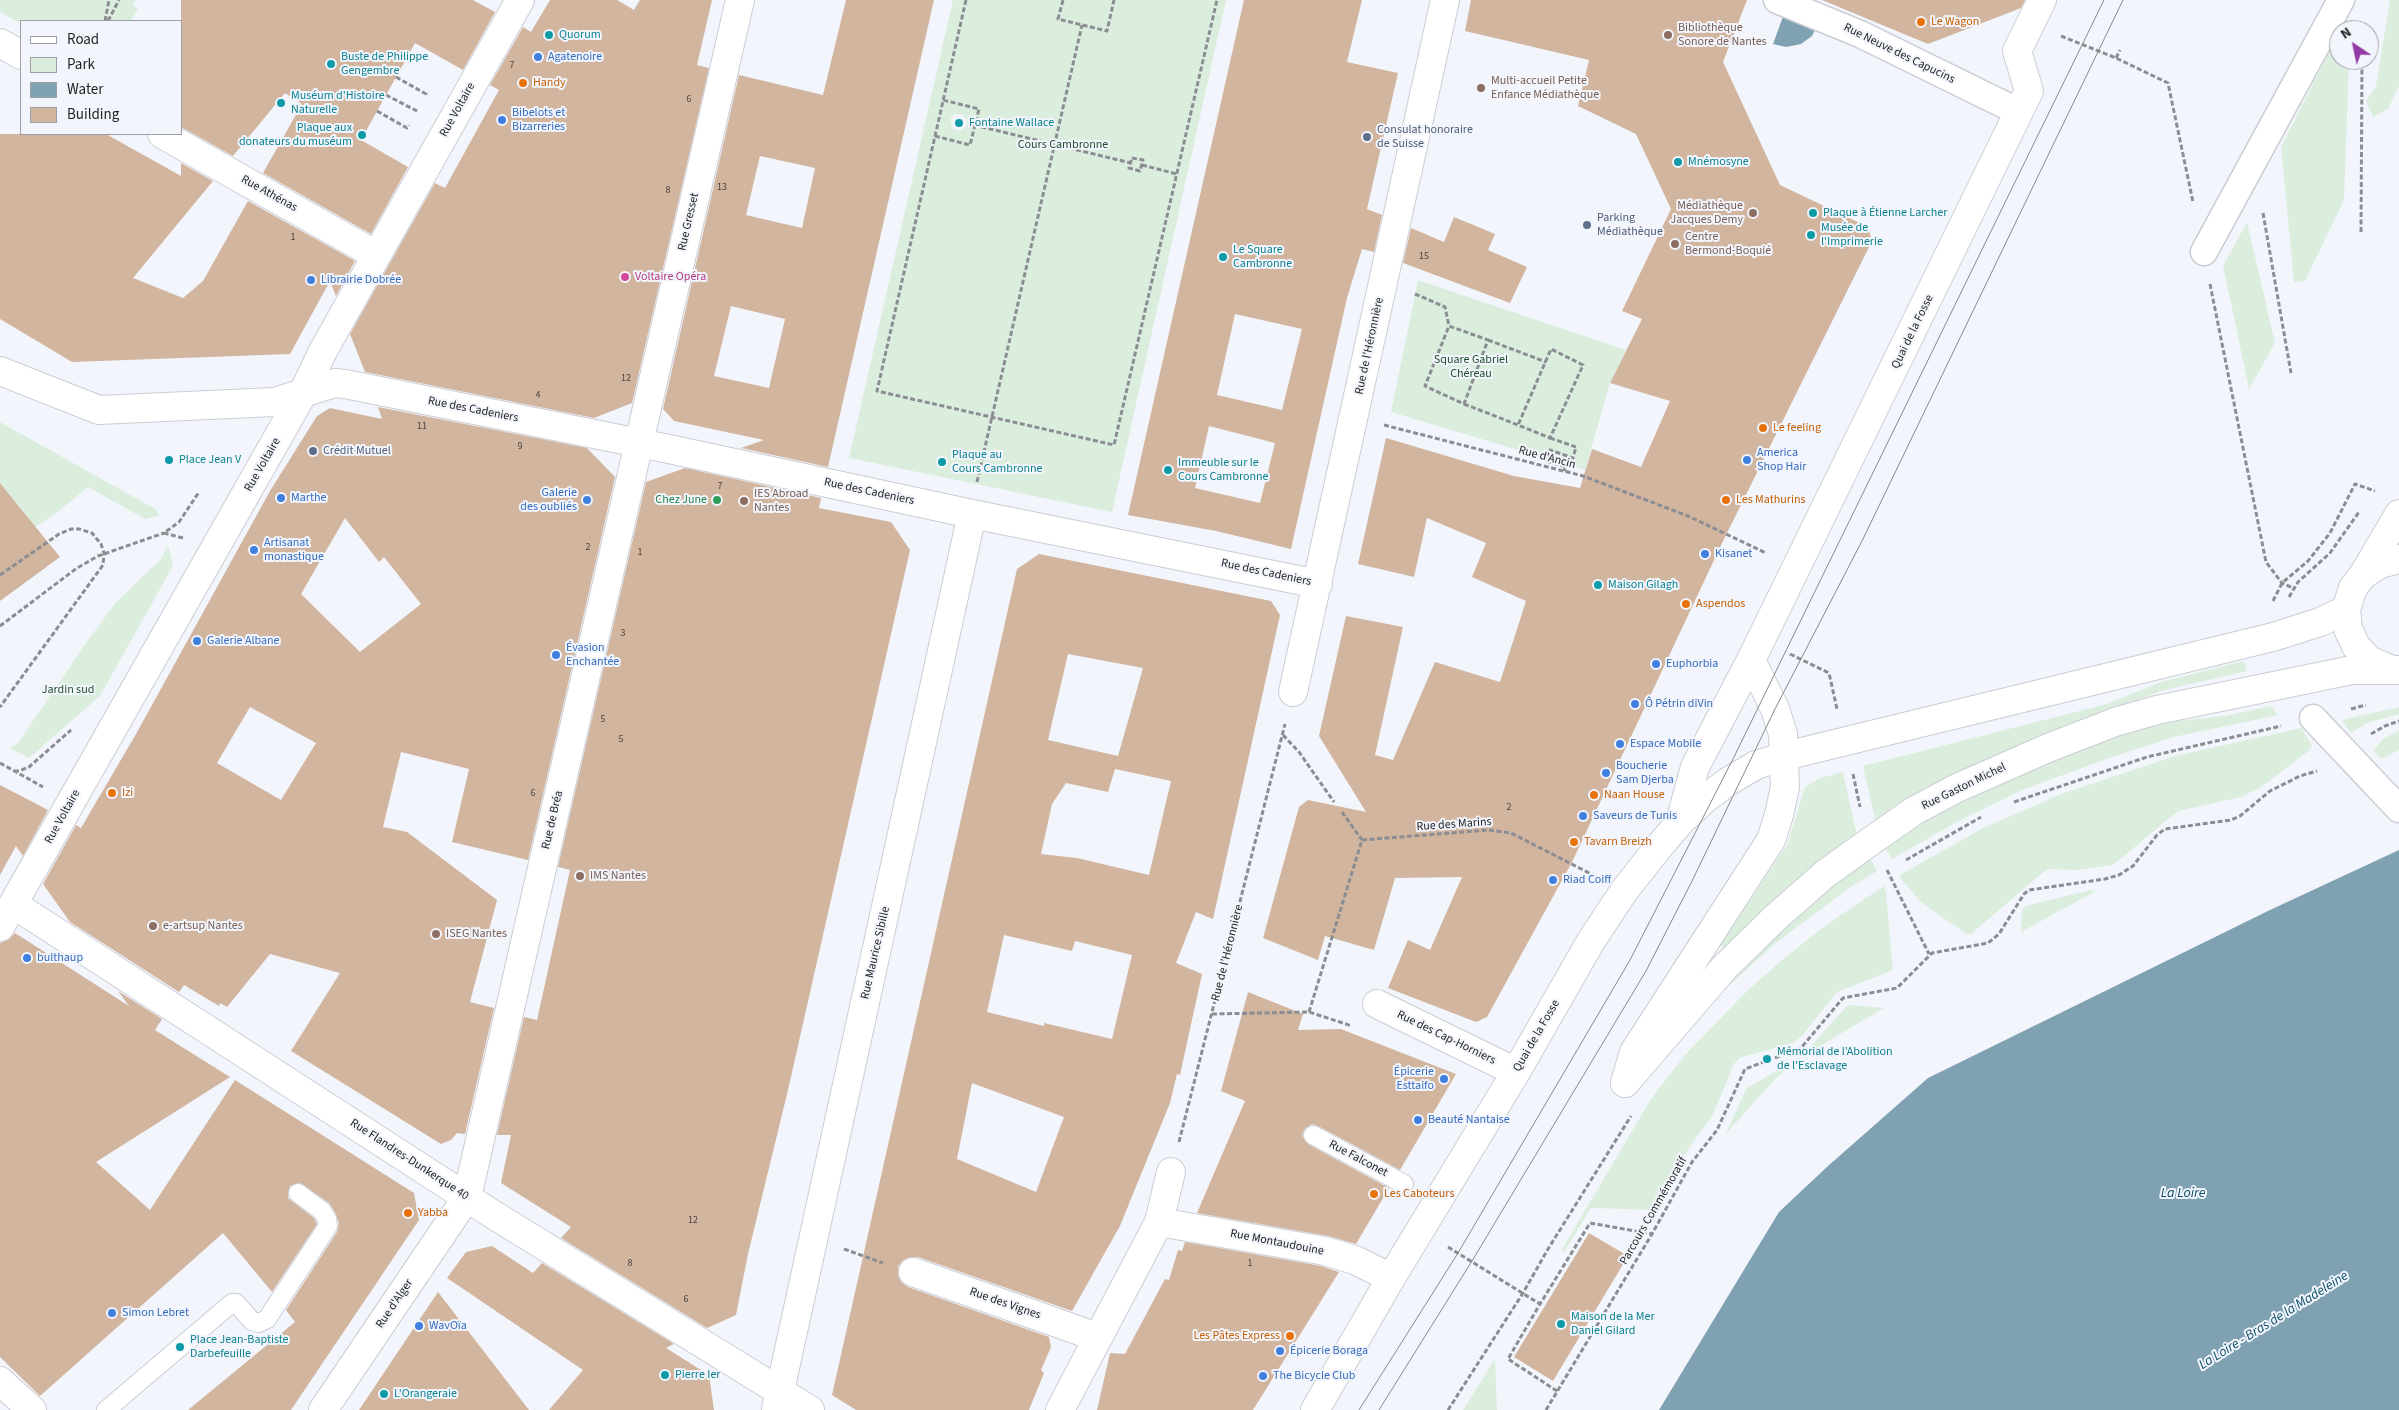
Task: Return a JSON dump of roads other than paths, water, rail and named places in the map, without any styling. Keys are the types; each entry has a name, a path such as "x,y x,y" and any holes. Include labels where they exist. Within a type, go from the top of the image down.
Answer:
{"street":[{"name":"Rue Voltaire","path":"6,915 303,393 323,351 376,255 520,0"},
{"name":"Rue Gresset","path":"638,443 740,0"},
{"name":"Rue de l'Héronnière","path":"1293,692 1355,417 1445,0"},
{"name":"Rue Neuve des Capucins","path":"1777,0 1860,34 2019,112"},
{"name":"Quai de la Fosse","path":"1315,1410 1391,1278 1516,1072 1592,941 1624,891 1680,822 1695,767 1756,650 2029,91 2017,51 2042,0"},
{"path":"2204,252 2254,164 2341,0"},
{"path":"0,43 20,54"},
{"name":"Rue Athénas","path":"164,135 376,255"},
{"path":"0,371 98,410 248,405 274,402 303,393"},
{"name":"Rue des Cadeniers","path":"303,393 335,384 345,384 1318,584"},
{"name":"Rue de Bréa","path":"467,1197 638,443"},
{"name":"Rue Maurice Sibille","path":"778,1401 972,514"},
{"path":"2399,514 2353,588 2346,610 2348,629 2359,651 2380,666 2399,670"},
{"path":"2362,575 2380,564 2399,559"},
{"path":"1680,822 1706,798 1730,780 1756,765 1845,741 2273,638 2320,622 2346,610"},
{"path":"1756,650 1783,734 1785,756"},
{"name":"Rue Gaston Michel","path":"1785,756 1785,787 1771,840 1634,1052 1625,1083 1724,968 1775,918 1825,874 1871,841 1914,811 1957,788 2048,748 2114,722 2215,698 2352,670 2399,670"},
{"path":"2314,718 2399,810"},
{"name":"Rue Flandres-Dunkerque 40","path":"6,915 467,1197 778,1401 810,1410"},
{"name":"Rue des Cap-Horniers","path":"1377,1004 1516,1072"},
{"path":"1060,1410 1159,1222 1171,1172"},
{"name":"Rue d'Alger","path":"324,1410 467,1197"},
{"name":"Rue Montaudouine","path":"1159,1222 1325,1251 1355,1260 1391,1278"},
{"name":"Rue des Vignes","path":"912,1272 1098,1337"},
{"path":"0,1381 32,1410"}],"lane":[{"name":"Rue Falconet","path":"1313,1135 1404,1184"},
{"path":"106,1410 232,1303 236,1303 252,1321 259,1323 267,1319 328,1224 322,1211 298,1193"}],"water":[{"path":"1785,11 1818,24 1812,36 1801,44 1786,47 1773,44"},
{"name":"La Loire","path":"2399,850 2399,1410 1659,1410 1779,1212 1928,1078 2270,910"}],"tram line":[{"path":"1359,1410 1458,1253 1630,960 1734,757 2104,0"},
{"path":"1379,1410 1472,1261 1646,971 1692,881 1775,709 1863,539 2123,0"}],"place":[{"name":"Le Wagon","path":"1921,22"},
{"name":"Quorum","path":"549,35"},
{"name":"Bibliothèque Sonore de Nantes","path":"1668,35"},
{"name":"Agatenoire","path":"538,57"},
{"name":"Buste de Philippe Gengembre","path":"331,64"},
{"name":"Handy","path":"523,83"},
{"name":"Multi-accueil Petite Enfance Médiathèque","path":"1481,88"},
{"name":"Muséum d'Histoire Naturelle","path":"281,103"},
{"name":"Bibelots et Bizarreries","path":"502,120"},
{"name":"Fontaine Wallace","path":"959,123"},
{"name":"Plaque aux donateurs du muséum","path":"362,135"},
{"name":"Consulat honoraire de Suisse","path":"1367,137"},
{"name":"Mnémosyne","path":"1678,162"},
{"name":"Médiathèque Jacques Demy","path":"1753,213"},
{"name":"Plaque à Étienne Larcher","path":"1813,213"},
{"name":"Parking Médiathèque","path":"1587,225"},
{"name":"Musée de l'Imprimerie","path":"1811,235"},
{"name":"Centre Bermond-Boquié","path":"1675,244"},
{"name":"Le Square Cambronne","path":"1223,257"},
{"name":"Voltaire Opéra","path":"625,277"},
{"name":"Librairie Dobrée","path":"311,280"},
{"name":"Le feeling","path":"1763,428"},
{"name":"Crédit Mutuel","path":"313,451"},
{"name":"Place Jean V","path":"169,460"},
{"name":"America Shop Hair","path":"1747,460"},
{"name":"Plaque au Cours Cambronne","path":"942,462"},
{"name":"Immeuble sur le Cours Cambronne","path":"1168,470"},
{"name":"Marthe","path":"281,498"},
{"name":"Galerie des oubliés","path":"587,500"},
{"name":"Chez June","path":"717,500"},
{"name":"Les Mathurins","path":"1726,500"},
{"name":"IES Abroad Nantes","path":"744,501"},
{"name":"Artisanat monastique","path":"254,550"},
{"name":"Kisanet","path":"1705,554"},
{"name":"Maison Gilagh","path":"1598,585"},
{"name":"Aspendos","path":"1686,604"},
{"name":"Galerie Albane","path":"197,641"},
{"name":"Évasion Enchantée","path":"556,655"},
{"name":"Euphorbia","path":"1656,664"},
{"name":"Ô Pétrin diVin","path":"1635,704"},
{"name":"Espace Mobile","path":"1620,744"},
{"name":"Boucherie Sam Djerba","path":"1606,773"},
{"name":"Izi","path":"112,793"},
{"name":"Naan House","path":"1594,795"},
{"name":"Saveurs de Tunis","path":"1583,816"},
{"name":"Tavarn Breizh","path":"1574,842"},
{"name":"IMS Nantes","path":"580,876"},
{"name":"Riad Coiff","path":"1553,880"},
{"name":"e-artsup Nantes","path":"153,926"},
{"name":"ISEG Nantes","path":"436,934"},
{"name":"bulthaup","path":"27,958"},
{"name":"Mémorial de l’Abolition de l’Esclavage","path":"1767,1059"},
{"name":"Épicerie Esttaifo","path":"1444,1079"},
{"name":"Beauté Nantaise","path":"1418,1120"},
{"name":"Les Caboteurs","path":"1374,1194"},
{"name":"Yabba","path":"408,1213"},
{"name":"Simon Lebret","path":"112,1313"},
{"name":"Maison de la Mer Daniel Gilard","path":"1561,1324"},
{"name":"WavOïa","path":"419,1326"},
{"name":"Les Pâtes Express","path":"1290,1336"},
{"name":"Place Jean-Baptiste Darbefeuille","path":"180,1347"},
{"name":"Épicerie Boraga","path":"1280,1351"},
{"name":"Pierre Ier","path":"665,1375"},
{"name":"The Bicycle Club","path":"1263,1376"},
{"name":"L'Orangeraie","path":"384,1394"}],"park label":[{"name":"Cours Cambronne","path":"1063,145"},
{"name":"Square Gabriel Chéreau","path":"1471,367"},
{"name":"Jardin sud","path":"68,690"}],"water label":[{"name":"La Loire - Bras de la Madeleine","path":"2274,1321"}]}
